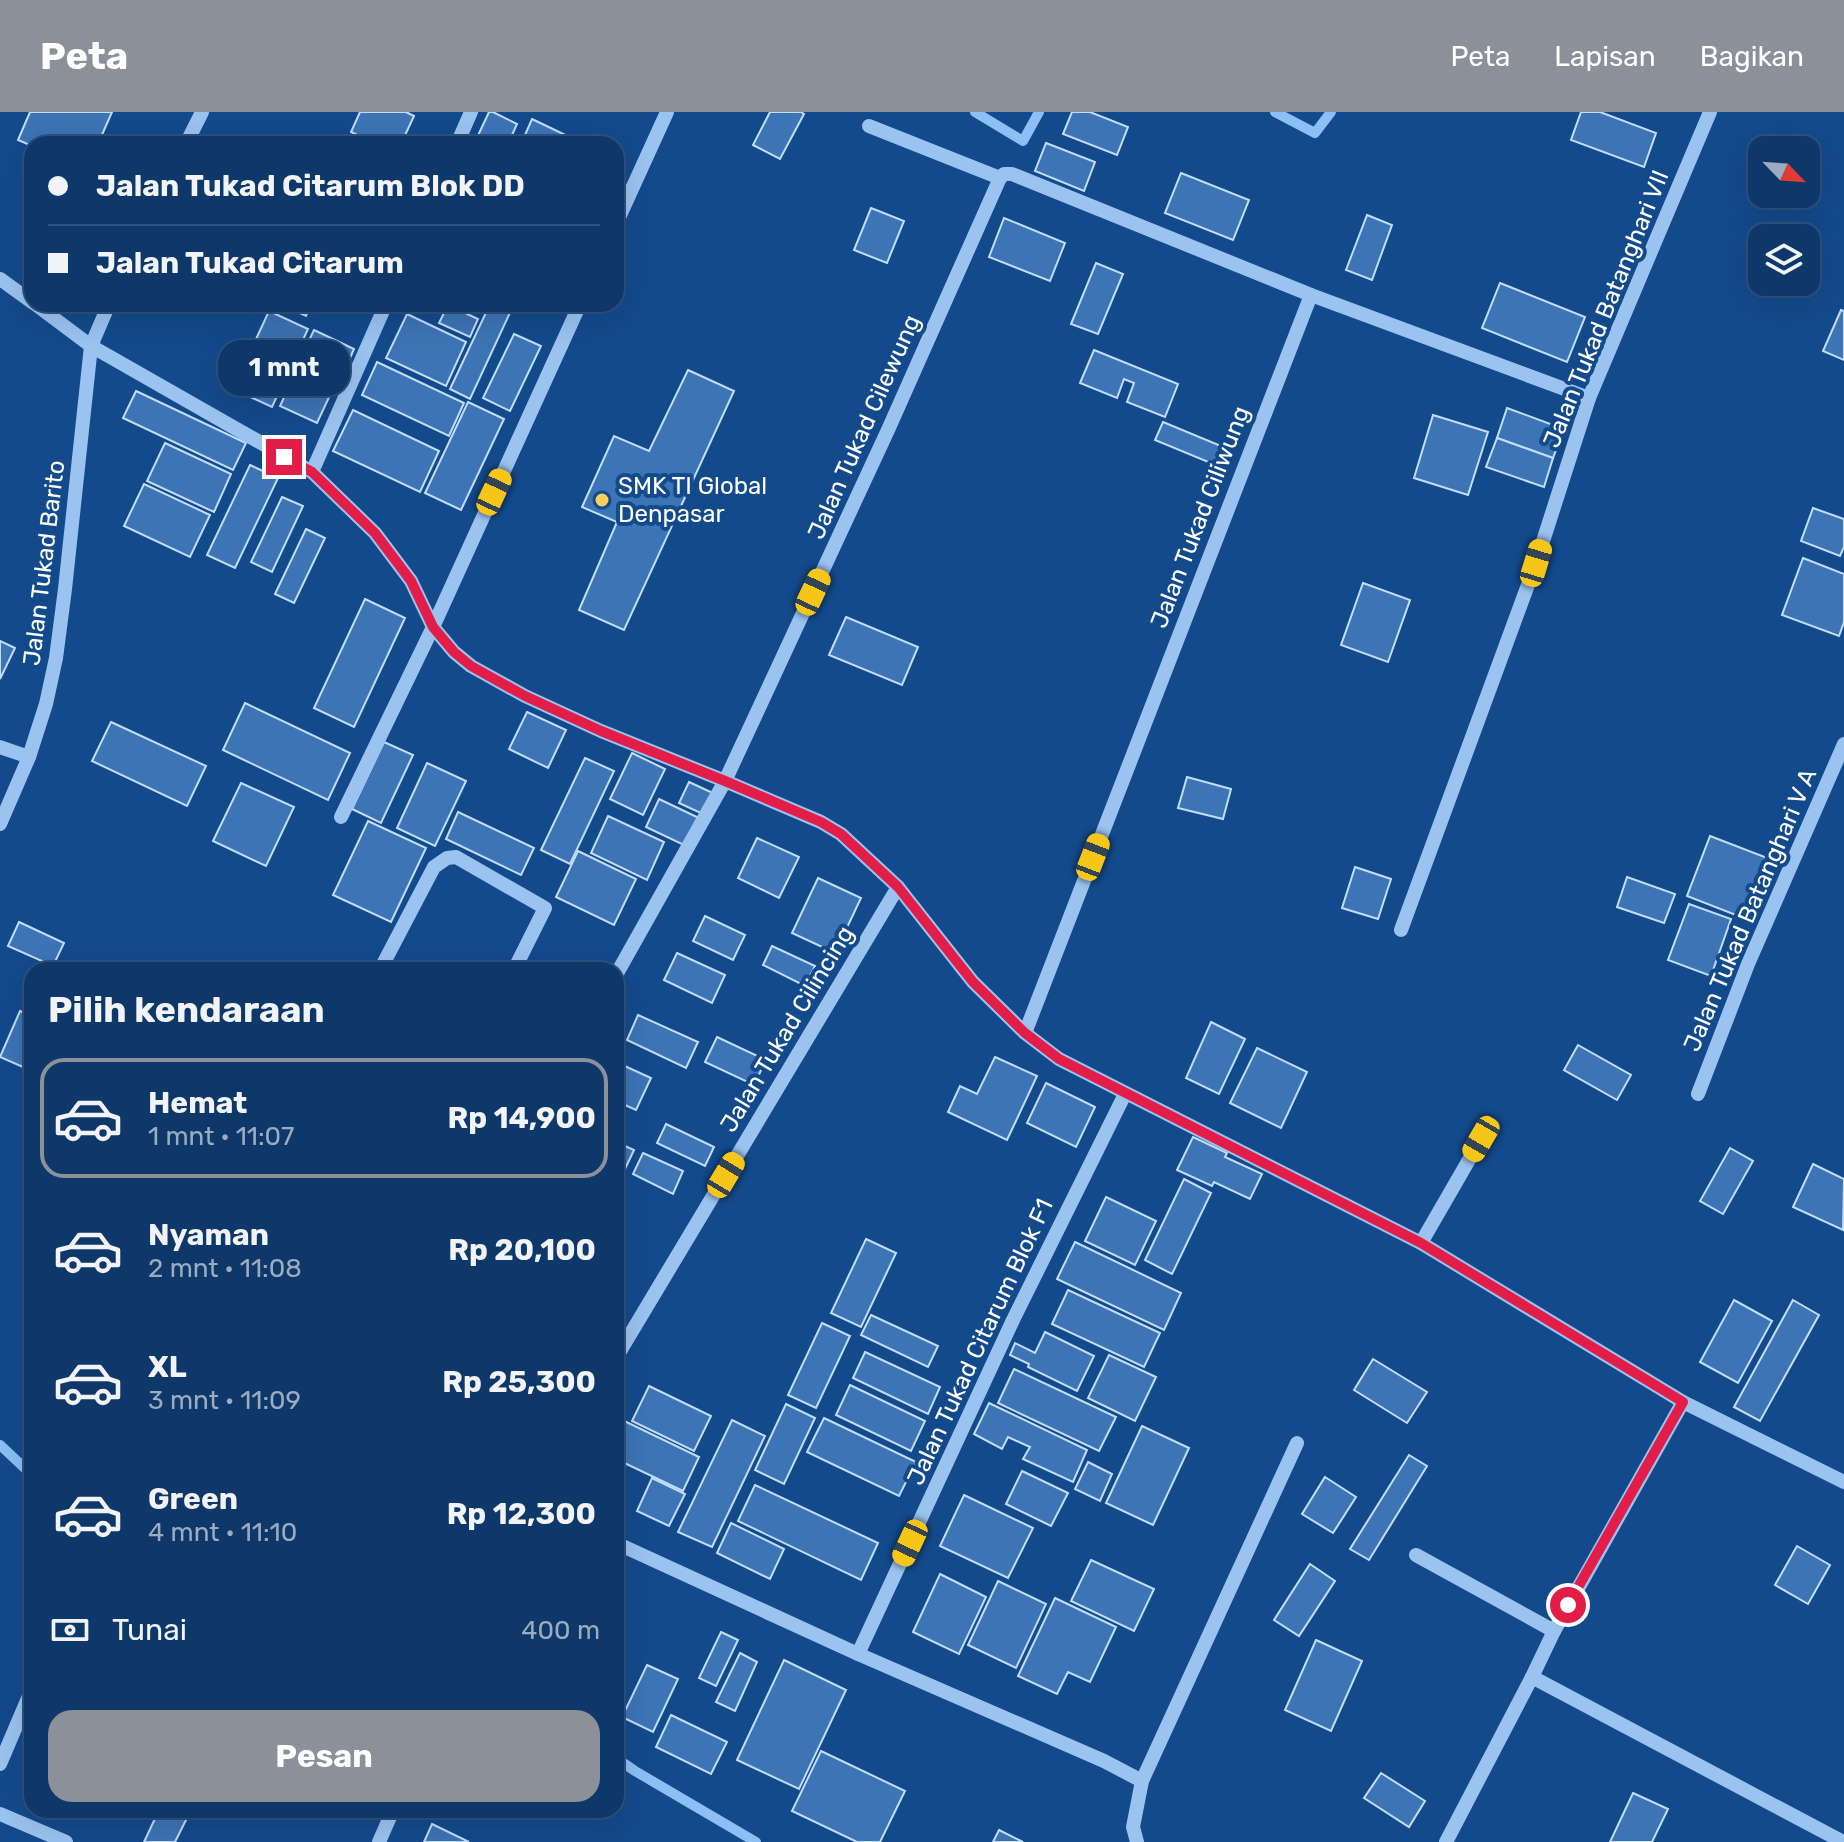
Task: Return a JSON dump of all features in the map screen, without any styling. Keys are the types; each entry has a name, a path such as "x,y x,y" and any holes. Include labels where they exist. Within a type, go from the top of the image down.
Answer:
{"street":[{"path":"190,136 202,112"},
{"path":"460,136 471,112"},
{"path":"624,206 667,112"},
{"name":"Jalan Tukad Batanghari VII","path":"1401,930 1536,563 1589,398 1710,112"},
{"path":"869,126 1000,178 1004,174 1012,174 1311,295 1589,398"},
{"name":"Jalan Tukad Cilewung","path":"623,962 725,781 888,430 1000,178"},
{"path":"0,279 24,296"},
{"name":"Jalan Tukad Ciliwung","path":"1025,1033 1311,295"},
{"path":"46,312 91,346 312,472 375,533 398,561 433,627 454,652 471,666 525,696 601,731 821,822 841,834 898,887 973,982 1025,1033 1059,1059 1421,1243 1683,1402 1844,1482"},
{"name":"Jalan Tukad Barito","path":"0,824 29,757 46,704 56,658 91,346 106,312"},
{"path":"312,472 382,312"},
{"path":"341,817 433,627 576,312"},
{"name":"Jalan Tukad Batanghari V A","path":"1698,1094 1748,964 1844,744"},
{"path":"0,747 29,757"},
{"path":"384,962 434,867 439,861 456,857 545,908 518,962"},
{"name":"Jalan Tukad Cilincing","path":"624,1345 898,887"},
{"name":"Jalan Tukad Citarum Blok F1","path":"858,1654 1006,1334 1125,1094"},
{"path":"1421,1243 1481,1139"},
{"path":"1446,1842 1554,1631 1683,1402"},
{"path":"1137,1842 1133,1827 1142,1781 1297,1443"},
{"path":"624,1547 858,1654 1104,1761 1142,1781"},
{"path":"1416,1555 1554,1631"},
{"path":"1532,1677 1843,1842"},
{"path":"0,1764 24,1708"},
{"path":"0,1814 66,1842"},
{"path":"379,1842 390,1818"}],"building":[{"path":"30,112 112,112 102,136 24,136 24,143 18,140"},
{"path":"360,112 406,112 414,116 405,136 359,136 351,132"},
{"path":"489,112 517,124 512,136 478,136"},
{"path":"770,112 804,114 780,159 753,145"},
{"path":"1072,112 1090,112 1128,127 1117,155 1063,134"},
{"path":"1581,112 1600,112 1656,133 1644,167 1571,140"},
{"path":"532,119 567,136 525,136"},
{"path":"1046,143 1095,162 1084,191 1035,171"},
{"path":"1181,173 1249,200 1233,240 1165,213"},
{"path":"871,208 904,221 887,263 854,250"},
{"path":"1367,215 1392,225 1372,280 1346,270"},
{"path":"1004,218 1065,243 1050,281 989,257"},
{"path":"1096,263 1123,274 1098,334 1071,324"},
{"path":"1500,283 1585,317 1567,362 1482,328"},
{"path":"1841,310 1844,311 1844,360 1823,351"},
{"path":"269,312 308,329 272,407 233,389"},
{"path":"444,312 463,312 478,319 470,337 439,323"},
{"path":"486,312 510,312 470,399 450,389"},
{"path":"407,314 466,342 446,386 386,358"},
{"path":"314,330 354,349 344,372 303,353"},
{"path":"514,334 541,346 510,411 483,398"},
{"path":"1094,350 1178,384 1165,417 1127,402 1134,383 1124,379 1117,398 1080,383"},
{"path":"301,361 338,378 317,423 280,406"},
{"path":"377,362 464,403 449,436 362,395"},
{"path":"688,370 734,391 624,630 579,610 617,522 582,507 614,436 649,451"},
{"path":"136,391 246,443 233,470 123,418"},
{"path":"468,402 504,419 461,510 425,493"},
{"path":"1507,408 1564,429 1553,458 1497,438"},
{"path":"353,410 439,451 420,492 333,451"},
{"path":"1433,415 1488,432 1468,495 1414,478"},
{"path":"1163,422 1221,446 1213,464 1155,440"},
{"path":"1497,438 1553,458 1544,487 1486,467"},
{"path":"165,443 231,474 214,512 147,481"},
{"path":"250,465 278,478 235,568 207,555"},
{"path":"144,484 210,515 190,557 124,526"},
{"path":"282,497 303,506 272,572 251,562"},
{"path":"1813,508 1844,519 1844,547 1840,556 1801,541"},
{"path":"306,529 325,538 294,603 275,594"},
{"path":"1803,558 1844,574 1844,622 1839,636 1782,615"},
{"path":"1363,583 1410,600 1388,662 1341,645"},
{"path":"365,599 405,618 354,727 314,708"},
{"path":"846,617 918,647 902,685 829,655"},
{"path":"0,641 15,648 0,679"},
{"path":"245,703 350,753 328,800 223,750"},
{"path":"527,712 566,730 548,768 509,749"},
{"path":"111,722 206,766 187,806 92,761"},
{"path":"384,742 413,755 381,823 352,809"},
{"path":"632,753 665,769 643,815 610,799"},
{"path":"585,758 614,771 570,864 541,850"},
{"path":"427,763 466,781 435,846 397,828"},
{"path":"1187,777 1231,789 1223,819 1178,808"},
{"path":"689,782 715,794 705,815 679,803"},
{"path":"241,783 294,807 266,866 213,841"},
{"path":"659,799 699,818 686,846 646,827"},
{"path":"458,812 534,848 521,875 446,839"},
{"path":"608,816 664,842 647,880 591,853"},
{"path":"368,821 426,848 391,922 333,895"},
{"path":"1710,836 1770,859 1746,919 1687,896"},
{"path":"757,838 799,857 779,898 738,878"},
{"path":"578,851 636,879 614,925 556,897"},
{"path":"1355,867 1391,879 1378,919 1342,908"},
{"path":"1627,877 1675,894 1664,923 1617,907"},
{"path":"818,878 861,898 835,953 792,933"},
{"path":"1689,904 1731,919 1711,976 1668,960"},
{"path":"705,916 745,935 733,960 693,941"},
{"path":"19,922 64,943 55,962 44,962 8,946"},
{"path":"772,946 815,966 805,986 763,965"},
{"path":"677,953 725,975 712,1003 664,980"},
{"path":"20,1011 24,1013 24,1068 0,1057"},
{"path":"638,1015 698,1042 686,1068 627,1040"},
{"path":"1211,1022 1245,1039 1219,1094 1186,1078"},
{"path":"717,1037 766,1060 754,1085 705,1062"},
{"path":"1578,1045 1631,1075 1617,1100 1564,1070"},
{"path":"1257,1048 1307,1072 1281,1128 1230,1103"},
{"path":"995,1057 1037,1076 1007,1140 948,1112 960,1086 977,1094"},
{"path":"624,1066 651,1078 636,1110 624,1105"},
{"path":"1046,1083 1095,1107 1076,1147 1027,1123"},
{"path":"666,1124 714,1147 705,1166 657,1143"},
{"path":"1193,1137 1227,1153 1225,1157 1262,1174 1250,1199 1214,1182 1212,1186 1177,1170"},
{"path":"624,1146 634,1150 624,1168"},
{"path":"1730,1148 1753,1161 1723,1214 1700,1201"},
{"path":"643,1153 683,1171 673,1194 633,1174"},
{"path":"1813,1164 1844,1179 1843,1230 1793,1207"},
{"path":"1184,1179 1211,1193 1172,1274 1145,1260"},
{"path":"1106,1197 1156,1221 1135,1265 1085,1241"},
{"path":"866,1239 896,1253 861,1327 831,1313"},
{"path":"1075,1242 1181,1293 1164,1330 1057,1279"},
{"path":"1068,1290 1160,1333 1144,1367 1052,1324"},
{"path":"1734,1300 1772,1321 1738,1383 1700,1362"},
{"path":"1793,1300 1819,1315 1760,1421 1734,1407"},
{"path":"871,1315 938,1346 928,1367 861,1335"},
{"path":"822,1323 850,1336 816,1408 788,1395"},
{"path":"1045,1332 1094,1356 1077,1391 1010,1355 1015,1343 1035,1353"},
{"path":"865,1352 940,1387 928,1414 853,1378"},
{"path":"1109,1355 1156,1377 1135,1421 1088,1398"},
{"path":"1373,1359 1427,1392 1407,1423 1354,1390"},
{"path":"1014,1369 1116,1417 1099,1451 998,1403"},
{"path":"850,1385 925,1421 911,1451 836,1415"},
{"path":"649,1386 711,1416 694,1451 632,1421"},
{"path":"989,1403 1087,1450 1073,1482 1023,1459 1030,1447 1008,1437 1002,1449 974,1434"},
{"path":"786,1404 815,1418 784,1484 755,1470"},
{"path":"824,1418 916,1462 899,1496 807,1452"},
{"path":"732,1420 765,1436 712,1547 678,1532"},
{"path":"624,1421 699,1457 683,1491 624,1463"},
{"path":"1142,1426 1189,1448 1153,1525 1106,1503"},
{"path":"1409,1455 1427,1466 1369,1560 1350,1549"},
{"path":"1088,1462 1112,1474 1100,1501 1075,1489"},
{"path":"1022,1471 1068,1493 1051,1526 1006,1504"},
{"path":"1325,1477 1356,1497 1333,1533 1302,1514"},
{"path":"652,1478 685,1494 669,1526 637,1511"},
{"path":"755,1485 878,1543 861,1580 738,1521"},
{"path":"964,1495 1033,1528 1008,1578 940,1546"},
{"path":"731,1523 784,1549 770,1579 717,1553"},
{"path":"1797,1546 1830,1565 1808,1604 1775,1585"},
{"path":"1091,1560 1154,1589 1134,1631 1071,1601"},
{"path":"1310,1564 1335,1581 1299,1636 1274,1620"},
{"path":"940,1574 986,1597 959,1654 913,1632"},
{"path":"998,1581 1046,1604 1016,1668 968,1645"},
{"path":"1055,1598 1116,1627 1090,1682 1068,1672 1057,1694 1018,1676"},
{"path":"721,1632 738,1640 716,1686 699,1678"},
{"path":"1316,1640 1362,1661 1331,1731 1285,1710"},
{"path":"740,1653 757,1662 735,1711 716,1702"},
{"path":"784,1660 846,1690 799,1789 737,1760"},
{"path":"647,1665 678,1679 653,1732 624,1718"},
{"path":"671,1715 727,1742 711,1774 656,1747"},
{"path":"821,1751 905,1791 880,1842 857,1842 792,1811"},
{"path":"1381,1773 1425,1801 1409,1827 1364,1798"},
{"path":"1633,1793 1668,1809 1652,1842 1610,1842"},
{"path":"155,1818 187,1818 175,1842 144,1842"},
{"path":"432,1824 469,1842 424,1842"},
{"path":"999,1830 1023,1842 993,1842"}],"waterway":[{"path":"975,112 1023,141 1039,112"},
{"path":"1275,112 1315,133 1331,112"},
{"path":"0,1445 24,1468"},
{"path":"624,1763 756,1842"}],"place":[{"name":"SMK TI Global Denpasar","path":"602,500"}],"route":[{"path":"284,457 312,472 375,533 411,581 433,627 454,652 471,666 525,696 601,731 821,822 841,834 898,887 973,982 1025,1033 1059,1059 1421,1243 1683,1402 1568,1605"}]}
